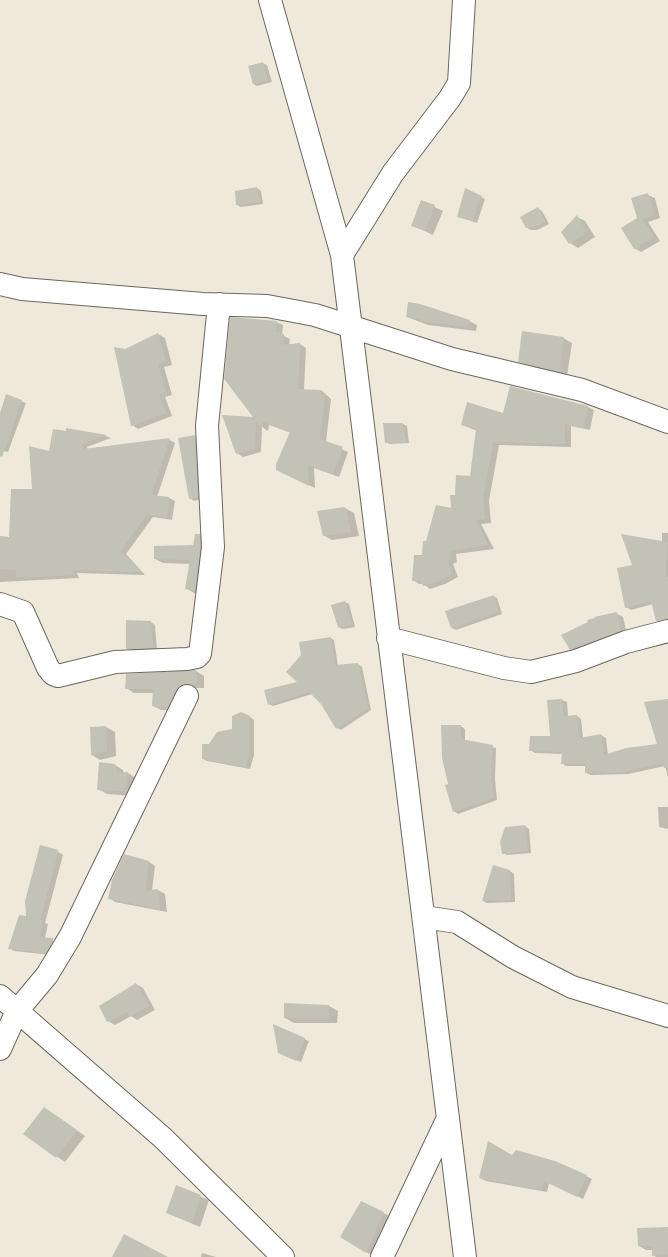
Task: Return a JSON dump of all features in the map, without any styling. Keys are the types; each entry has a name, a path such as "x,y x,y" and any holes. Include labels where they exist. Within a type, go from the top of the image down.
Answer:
{"street":[{"path":"270,0 342,254 465,1257"},
{"path":"342,254 392,173 450,98 459,83 464,0"},
{"path":"0,284 22,289 219,304 267,306 315,315 452,359 582,390 668,422"},
{"path":"0,604 23,612 48,668 53,674 58,676 115,662 180,660 197,657 200,654 213,547 207,426 219,304"},
{"path":"388,638 504,668 531,672 576,661 626,642 668,631"},
{"path":"0,1049 17,1011 46,975 70,937 187,696"},
{"path":"424,917 457,922 513,957 572,987 668,1016"},
{"path":"0,996 163,1138 283,1257"},
{"path":"382,1257 448,1118"}],"building":[{"path":"263,62 268,80 253,84 248,66"},
{"path":"257,187 260,202 236,205 235,191"},
{"path":"465,188 482,196 473,221 457,217"},
{"path":"648,193 654,215 642,219 654,237 634,249 621,228 637,218 631,198"},
{"path":"421,200 435,205 425,231 411,226"},
{"path":"538,207 545,222 532,228 526,228 520,217"},
{"path":"577,215 587,232 569,244 561,232"},
{"path":"408,302 420,304 470,320 468,327 419,321 419,319 406,317"},
{"path":"230,317 277,321 276,332 284,334 283,345 300,343 298,389 321,390 321,394 325,394 320,439 343,447 333,474 308,465 309,486 276,470 276,464 290,432 263,422 262,428 256,422 255,449 236,454 222,415 253,417 224,379"},
{"path":"522,331 564,337 559,372 518,362"},
{"path":"158,333 166,361 158,364 166,392 159,394 166,413 131,426 114,347 125,349"},
{"path":"510,386 588,406 583,428 565,424 565,444 493,442 483,497 485,519 476,520 488,545 450,551 451,559 447,560 452,574 439,581 423,586 421,581 412,581 414,555 422,555 423,541 426,541 436,505 451,508 450,495 455,495 456,475 470,476 476,429 461,425 467,402 503,413"},
{"path":"6,394 22,400 2,457 0,456 0,413"},
{"path":"383,423 403,423 406,442 385,443"},
{"path":"66,428 107,435 82,444 83,449 170,438 151,495 169,497 167,518 147,514 121,551 141,572 72,570 74,575 16,578 16,570 0,569 0,536 9,537 11,489 32,489 29,446 49,451 53,429 66,431"},
{"path":"195,435 197,470 194,471 197,471 198,497 189,499 178,438"},
{"path":"345,507 351,532 323,536 317,511"},
{"path":"195,534 200,534 200,547 195,591 185,589 190,560 154,559 154,546 193,545"},
{"path":"621,534 668,542 666,577 668,577 668,619 656,621 651,601 625,608 617,568 632,565"},
{"path":"494,595 498,612 451,628 445,611"},
{"path":"345,601 352,625 338,627 331,605"},
{"path":"617,612 621,631 585,644 584,642 570,650 561,635 588,622 587,620 595,618 594,617"},
{"path":"126,620 151,621 153,648 126,649"},
{"path":"331,637 335,665 358,663 368,708 336,729 321,704 309,692 268,705 264,690 297,682 286,672 301,655 299,642"},
{"path":"196,670 197,684 186,684 180,686 173,692 173,697 168,707 152,706 153,689 125,689 126,674"},
{"path":"562,699 564,716 577,715 579,738 601,734 604,755 626,748 657,744 644,702 668,699 668,767 664,768 663,763 623,772 585,773 585,764 561,764 562,752 529,751 530,736 550,736 547,700"},
{"path":"241,712 250,716 250,752 246,767 202,759 202,744 209,744 217,732 232,729 232,716"},
{"path":"441,725 461,725 461,739 493,745 491,776 493,798 453,812 445,785 448,784 442,758"},
{"path":"106,726 107,751 91,755 90,727"},
{"path":"99,762 115,764 117,773 128,772 125,791 97,790"},
{"path":"525,825 528,851 502,854 500,842 505,827"},
{"path":"40,845 58,850 40,920 43,920 39,937 53,938 53,942 46,953 31,953 31,951 8,949 19,915 26,916 25,901"},
{"path":"124,854 149,861 145,891 158,889 160,909 108,899 112,880"},
{"path":"493,865 510,870 511,900 482,901"},
{"path":"136,983 149,1006 130,1017 127,1012 107,1022 99,1006"},
{"path":"284,1003 329,1005 329,1018 284,1018"},
{"path":"273,1024 305,1038 296,1061 278,1053"},
{"path":"44,1107 77,1130 56,1158 23,1134"},
{"path":"488,1141 512,1155 516,1150 555,1161 587,1175 577,1197 544,1181 541,1190 479,1178"},
{"path":"176,1185 201,1195 192,1223 166,1213"},
{"path":"361,1201 384,1212 366,1253 340,1237"},
{"path":"668,1227 668,1255 652,1256 652,1247 638,1246 637,1228"},
{"path":"124,1234 168,1257 112,1257"}]}
